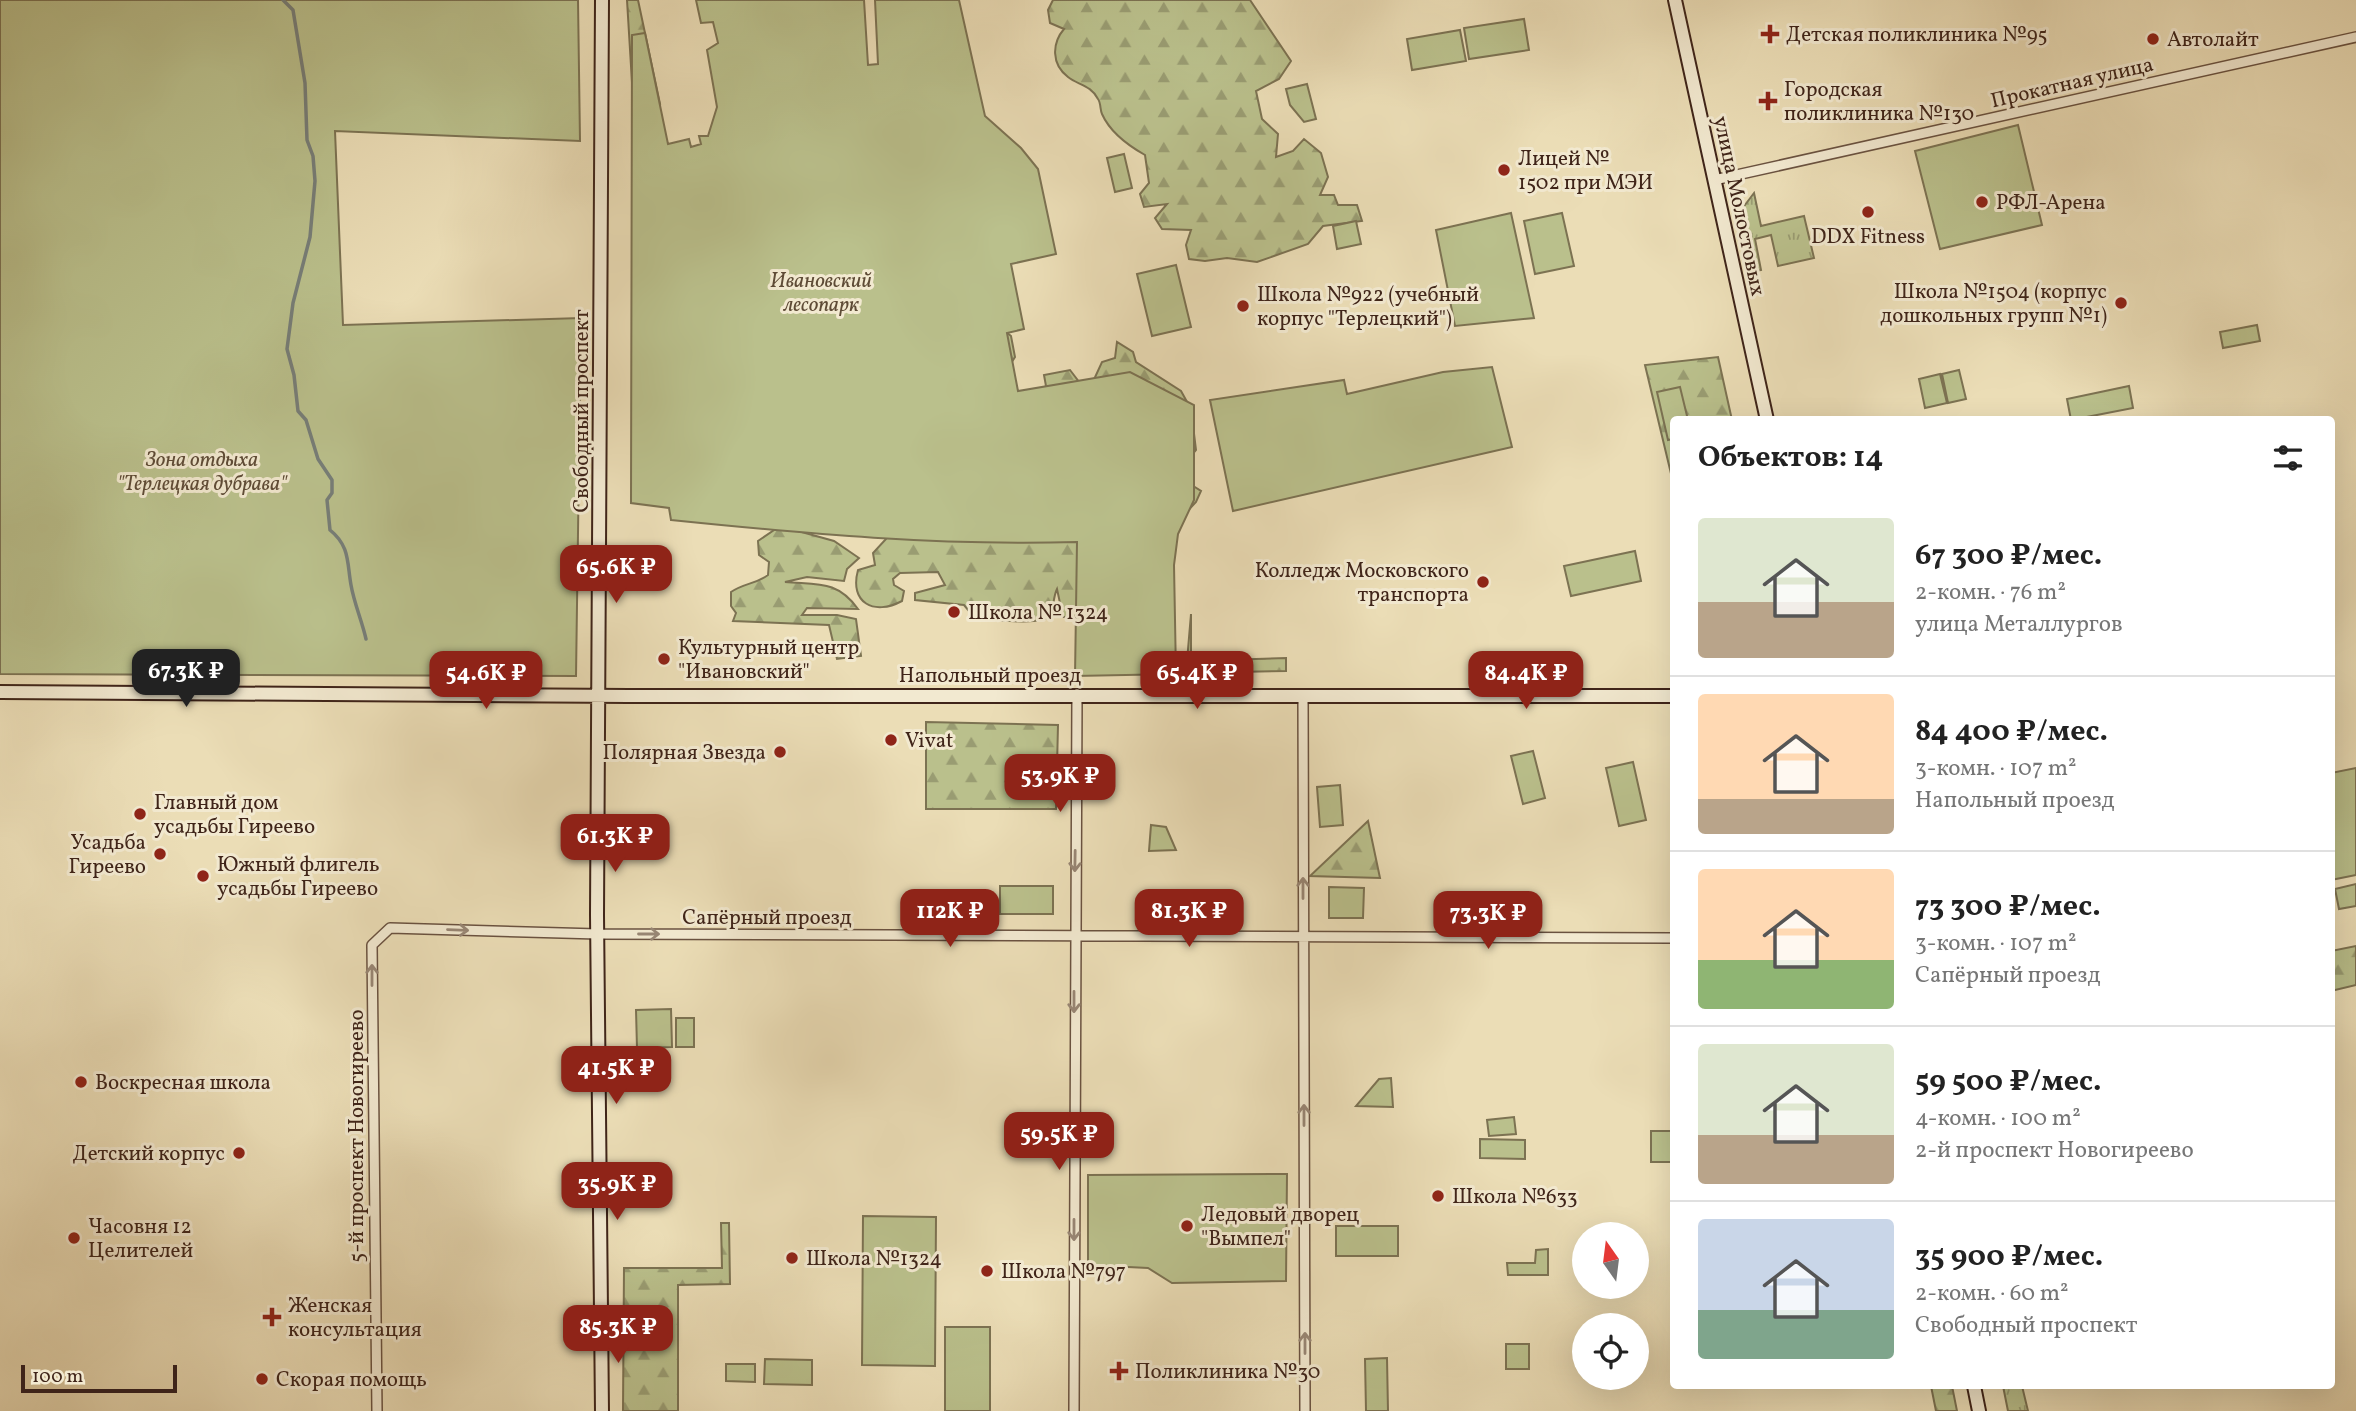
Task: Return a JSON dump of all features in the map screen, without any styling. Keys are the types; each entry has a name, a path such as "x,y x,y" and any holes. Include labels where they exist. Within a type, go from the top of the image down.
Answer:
{"street":[{"name":"Свободный проспект","path":"602,0 598,934 602,1411"},
{"name":"улица Молостовых","path":"1675,0 1766,416"},
{"name":"Прокатная улица","path":"1714,180 2356,37"},
{"name":"Напольный проезд","path":"0,692 1670,696"},
{"path":"1074,1411 1077,694"},
{"path":"1303,695 1305,1411"},
{"name":"Сапёрный проезд","path":"372,945 390,928 598,934 1670,938"},
{"name":"5-й проспект Новогиреево","path":"372,945 377,1411"},
{"path":"1975,1389 1979,1411"}],"green space":[{"name":"Зона отдыха \"Терлецкая дубрава\"","path":"0,0 578,0 580,141 335,131 343,325 581,318 576,676 0,674"},
{"path":"627,0 638,0 660,104 642,106 633,99"},
{"name":"Ивановский лесопарк","path":"696,0 864,0 868,65 878,64 875,0 959,0 985,116 1021,148 1038,169 1056,254 1011,264 1024,329 1007,333 1018,391 1130,372 1194,405 1194,500 1178,534 1174,565 1176,674 1075,676 1077,542 924,540 773,530 671,520 669,508 631,503 632,35 645,33 668,144 689,139 691,147 701,144 699,136 708,136 717,107 707,50 718,43 713,22 701,23"},
{"path":"1053,0 1250,0 1291,61 1279,79 1256,91 1262,119 1278,134 1276,157 1293,151 1304,139 1321,153 1328,177 1320,195 1334,195 1338,205 1357,205 1362,221 1323,226 1308,244 1257,262 1227,258 1205,261 1189,259 1186,245 1191,230 1162,229 1155,218 1167,204 1144,207 1140,194 1149,183 1145,155 1126,143 1110,127 1092,91 1062,72 1055,53 1057,41 1064,29 1050,23 1048,10"},
{"path":"1524,19 1529,50 1469,59 1464,28"},
{"path":"1460,30 1466,61 1412,70 1407,39"},
{"path":"1307,84 1316,119 1304,122 1290,105 1286,89"},
{"name":"РФЛ-Арена","path":"2018,125 2042,225 1940,249 1915,151"},
{"path":"1124,154 1132,188 1115,192 1107,158"},
{"path":"1754,193 1761,226 1804,216 1814,258 1778,266 1771,235 1755,239 1761,270 1756,271 1742,209"},
{"path":"1511,213 1534,318 1455,326 1436,230"},
{"path":"1562,213 1574,266 1535,274 1524,221"},
{"path":"1356,221 1361,244 1337,249 1333,226"},
{"path":"1176,265 1191,327 1152,336 1137,274"},
{"path":"946,283 1011,336 1015,357 997,385 964,406 1039,391 1046,386 1044,375 1070,370 1083,387 1091,386 1102,362 1115,358 1117,342 1133,352 1136,362 1181,391 1191,409 1196,450 1187,461 1190,484 1201,491 1196,502 1089,617 1063,617 1057,589 1050,615 1037,621 974,617 964,605 915,600 915,593 945,585 938,572 900,573 893,579 894,585 904,591 902,601 892,605 882,607 866,604 857,591 858,570 875,565 873,553 886,539"},
{"path":"2257,325 2260,341 2223,348 2220,332"},
{"path":"1718,357 1731,416 1670,416 1670,469 1645,365"},
{"path":"1492,367 1512,447 1233,511 1210,400 1344,380 1347,394 1443,372"},
{"path":"1959,370 1966,399 1948,403 1942,374"},
{"path":"1940,374 1947,403 1925,408 1919,379"},
{"path":"2129,386 2133,408 2092,416 2070,416 2067,399"},
{"path":"1680,387 1687,416 1670,416 1670,440 1668,440 1657,392"},
{"path":"780,526 834,541 859,558 847,569 844,581 807,577 785,582 826,586 850,600 858,609 807,608 802,615 837,615 856,619 861,656 837,659 829,625 733,621 736,613 731,606 731,592 768,575 769,562 759,555 758,541"},
{"path":"1635,551 1641,581 1571,596 1564,566"},
{"path":"1191,614 1191,661 1286,658 1286,671 1186,673"},
{"path":"926,722 1058,725 1056,809 926,809"},
{"path":"1533,751 1545,798 1523,804 1511,756"},
{"path":"1633,762 1646,820 1619,826 1606,768"},
{"path":"2356,768 2356,875 2335,879 2335,772"},
{"path":"1340,785 1343,825 1320,827 1317,787"},
{"path":"1368,821 1380,878 1310,876"},
{"path":"1151,825 1166,827 1176,850 1149,851"},
{"path":"2356,884 2356,906 2339,909 2335,889"},
{"path":"1000,886 1053,886 1053,914 1000,914"},
{"path":"1329,887 1364,888 1363,918 1329,918"},
{"path":"2356,946 2356,985 2335,990 2335,950"},
{"path":"671,1009 672,1047 637,1048 636,1010"},
{"path":"676,1018 694,1018 694,1047 676,1047"},
{"path":"1391,1078 1393,1107 1356,1106 1379,1079"},
{"path":"1514,1117 1516,1134 1489,1136 1487,1120"},
{"path":"1651,1131 1670,1131 1670,1162 1651,1162"},
{"path":"1480,1139 1525,1140 1525,1159 1480,1158"},
{"name":"Ледовый дворец \"Вымпел\"","path":"1287,1174 1286,1281 1172,1283 1148,1268 1088,1265 1088,1175"},
{"path":"863,1216 936,1217 935,1366 862,1365"},
{"path":"721,1223 729,1223 730,1284 678,1285 678,1411 623,1411 624,1268 722,1268"},
{"path":"1336,1226 1398,1226 1398,1256 1336,1256"},
{"path":"1548,1249 1548,1275 1508,1275 1507,1263 1535,1263 1536,1250"},
{"path":"945,1327 990,1327 990,1411 945,1411"},
{"path":"1506,1344 1529,1344 1529,1369 1506,1369"},
{"path":"1387,1358 1388,1411 1366,1411 1365,1359"},
{"path":"765,1359 812,1360 812,1385 764,1384"},
{"path":"726,1364 755,1364 755,1382 726,1381"},
{"path":"1932,1389 1953,1389 1957,1411 1936,1411"},
{"path":"2004,1389 2023,1389 2028,1411 2008,1411"}],"waterway":[{"path":"283,0 293,10 305,83 307,140 313,156 315,181 310,237 293,303 287,349 294,375 298,411 306,420 318,459 332,480 332,493 327,500 330,530 344,549 352,592 366,639"}],"place":[{"name":"Детская поликлиника №95","path":"1770,34"},
{"name":"Автолайт","path":"2153,39"},
{"name":"Городская поликлиника №130","path":"1768,101"},
{"name":"Лицей № 1502 при МЭИ","path":"1504,170"},
{"name":"РФЛ-Арена","path":"1982,202"},
{"name":"DDX Fitness","path":"1868,212"},
{"name":"Школа №1504 (корпус дошкольных групп №1)","path":"2121,303"},
{"name":"Школа №922 (учебный корпус \"Терлецкий\")","path":"1243,306"},
{"name":"Колледж Московского транспорта","path":"1483,582"},
{"name":"Школа № 1324","path":"954,612"},
{"name":"Культурный центр \"Ивановский\"","path":"664,659"},
{"name":"Vivat","path":"891,740"},
{"name":"Полярная Звезда","path":"780,752"},
{"name":"Главный дом усадьбы Гиреево","path":"140,814"},
{"name":"Усадьба Гиреево","path":"160,854"},
{"name":"Южный флигель усадьбы Гиреево","path":"203,876"},
{"name":"Воскресная школа","path":"81,1082"},
{"name":"Детский корпус","path":"239,1153"},
{"name":"Школа №633","path":"1438,1196"},
{"name":"Ледовый дворец \"Вымпел\"","path":"1187,1226"},
{"name":"Часовня 12 Целителей","path":"74,1238"},
{"name":"Школа №1324","path":"792,1258"},
{"name":"Школа №797","path":"987,1271"},
{"name":"Женская консультация","path":"272,1317"},
{"name":"Поликлиника №30","path":"1119,1371"},
{"name":"Скорая помощь","path":"262,1379"}]}
